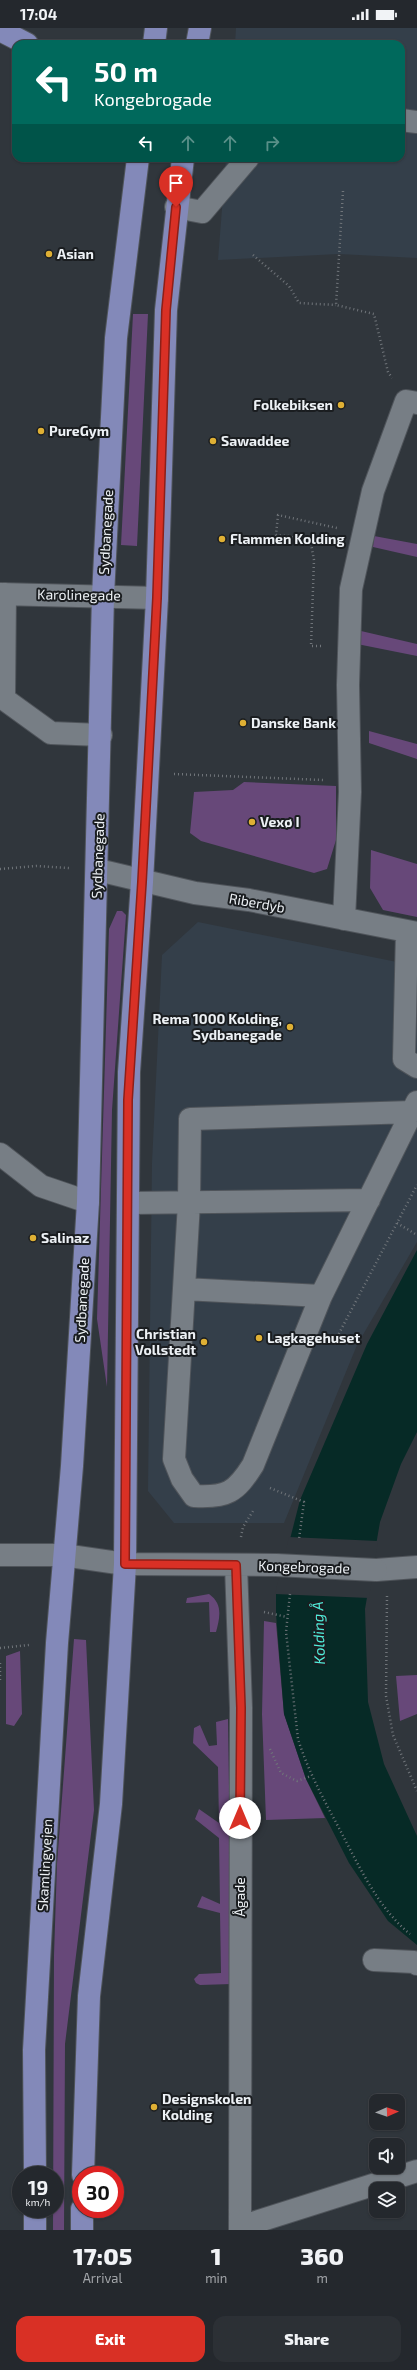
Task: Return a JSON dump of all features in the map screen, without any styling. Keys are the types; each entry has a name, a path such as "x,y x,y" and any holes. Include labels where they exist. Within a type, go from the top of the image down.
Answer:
{"main road":[{"path":"154,40 156,28"},
{"path":"0,30 19,40"},
{"name":"Sydbanegade","path":"63,1555 72,1466 88,1202 98,870 103,596 116,338 138,162"},
{"path":"83,2166 89,1996 110,1804 125,1564 129,1072 142,882 157,598 166,310 176,207 182,162"},
{"name":"Skamlingvejen","path":"35,2166 34,2050 63,1555"},
{"path":"35,2218 35,2230"},
{"path":"82,2218 82,2230"}],"street":[{"path":"405,120 417,122"},
{"path":"176,207 202,212 245,162"},
{"path":"344,919 350,781 351,589 373,491 412,402"},
{"path":"3,594 4,699 51,733 101,735"},
{"name":"Karolinegade","path":"3,594 157,598"},
{"name":"Riberdyb","path":"98,870 142,882 412,933"},
{"path":"412,933 404,1059 417,1067"},
{"path":"414,1107 368,1200 321,1296 253,1465 240,1486 216,1497 194,1496 182,1479 174,1459 189,1203 190,1119 414,1107"},
{"path":"0,1154 41,1186 88,1202"},
{"path":"128,1203 368,1200"},
{"path":"184,1289 321,1296"},
{"name":"Kongebrogade","path":"0,1555 63,1555 125,1564 276,1565 381,1569 417,1567"},
{"name":"Ågade","path":"236,1565 241,1708 240,2228"},
{"path":"374,1960 414,1962 417,1964"},
{"path":"240,2228 417,2171"}],"path":[{"path":"336,305 343,191"},
{"path":"253,255 289,286 299,303 336,305 374,314 388,372 412,402"},
{"path":"350,647 311,646 314,560 311,544 288,536 276,534 278,516 364,533"},
{"path":"148,773 350,781"},
{"path":"0,869 36,866 98,870"},
{"path":"397,1223 417,1235"},
{"path":"266,1487 304,1502 302,1520"},
{"path":"381,1569 386,1696 394,1735 417,1791"},
{"path":"289,1598 286,1632 290,1678 298,1739 311,1776 364,1876 387,1909 413,1936"},
{"path":"0,1663 0,1680"},
{"path":"269,1746 280,1773 297,1781 311,1776"}],"shaded area":[{"path":"236,28 417,28 417,258 339,254 218,260 226,162 405,162 405,40 235,40"},
{"path":"133,314 148,314 137,546 121,545"},
{"path":"374,536 417,544 417,557 373,547"},
{"path":"361,631 417,644 417,656 357,644"},
{"path":"369,731 417,744 417,759 369,743"},
{"path":"244,782 336,786 336,840 327,869 314,873 201,841 190,833 194,792 233,790"},
{"path":"371,850 417,864 417,917 383,910 370,888"},
{"path":"117,911 122,911 126,915 112,1110 107,1387 97,1319 109,929"},
{"path":"198,922 417,966 417,1242 357,1345 284,1523 174,1523 148,1491 152,1163 162,955"},
{"path":"209,1594 217,1602 219,1611 219,1621 216,1632 210,1632 209,1602 186,1603 187,1598"},
{"path":"264,1621 276,1623 284,1714 306,1779 325,1818 266,1820 262,1714"},
{"path":"74,1639 86,1640 94,1810 65,2044 64,2230 53,2230 53,2218 64,2218 64,2166 53,2166 54,1955 57,1864"},
{"path":"20,1651 22,1714 14,1726 6,1724 6,1656"},
{"path":"417,1675 417,1714 400,1721 396,1676"},
{"path":"228,1719 232,1984 200,1985 196,1983 194,1979 199,1974 221,1973 220,1913 197,1907 202,1896 220,1904 219,1838 195,1819 199,1809 219,1823 218,1767 193,1743 194,1728 200,1725 209,1746 217,1745 216,1722"}],"water":[{"name":"Kolding Å","path":"417,1250 417,1432 401,1464 380,1522 365,1609 368,1702 384,1764 417,1836 417,1945 388,1921 349,1863 306,1779 284,1714 276,1614 276,1594 300,1500 367,1344"}],"pier":[{"path":"289,1537 378,1541 369,1598 275,1594"}],"place":[{"name":"Asian","path":"49,254"},
{"name":"Folkebiksen","path":"341,405"},
{"name":"PureGym","path":"41,431"},
{"name":"Sawaddee","path":"213,441"},
{"name":"Flammen Kolding","path":"222,539"},
{"name":"Danske Bank","path":"243,723"},
{"name":"Vexø I","path":"252,822"},
{"name":"Rema 1000 Kolding, Sydbanegade","path":"290,1027"},
{"name":"Salinaz","path":"33,1238"},
{"name":"Lagkagehuset","path":"259,1338"},
{"name":"Christian Vollstedt","path":"204,1342"},
{"name":"Designskolen Kolding","path":"154,2107"}],"route":[{"path":"176,207 166,310 166,360 157,598 142,882 129,1072 125,1564 236,1565 239,1610 241,1708 240,1818"}]}
